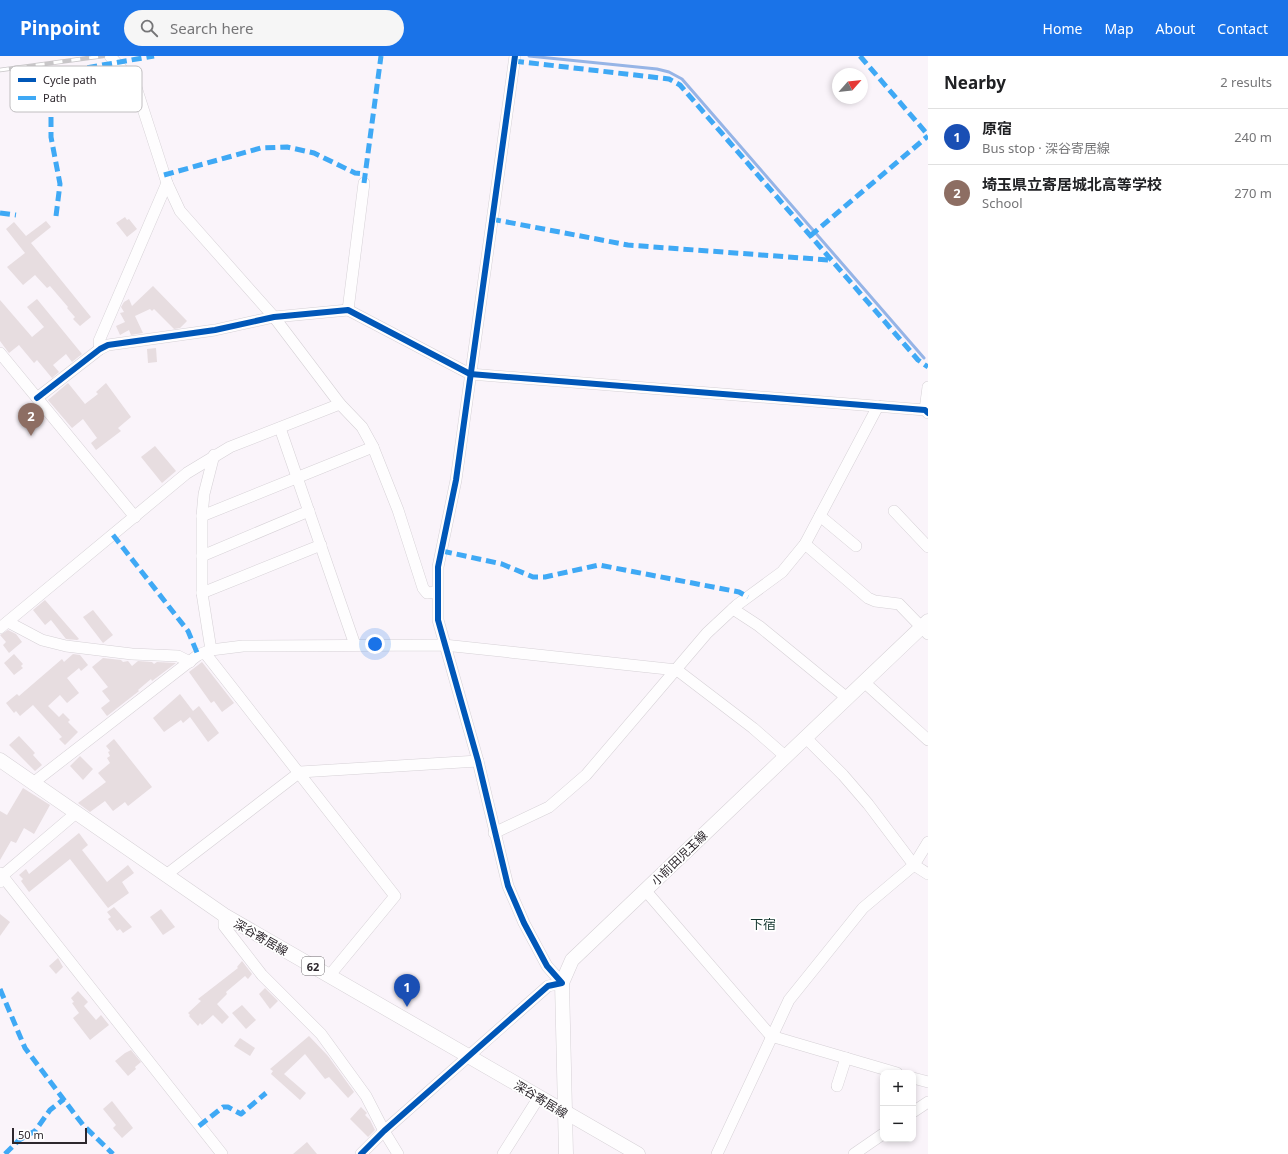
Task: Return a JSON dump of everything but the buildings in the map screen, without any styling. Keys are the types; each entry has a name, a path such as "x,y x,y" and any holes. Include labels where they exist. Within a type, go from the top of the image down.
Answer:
{"main road":[{"name":"小前田児玉線","path":"566,1154 562,983 572,960 846,698 926,628"},
{"name":"深谷寄居線","path":"0,760 224,915 564,1113 638,1154"}],"street":[{"path":"110,56 119,66"},
{"path":"361,1154 384,1131 548,986 562,983 547,966 524,923 508,886 478,761 438,620 438,567 456,480 515,56"},
{"path":"142,106 167,183 180,211 274,317 340,404 362,428 373,447 398,510 423,588 427,593 437,592"},
{"path":"100,349 99,341 167,183"},
{"path":"348,310 364,183"},
{"path":"37,398 100,349 108,345 215,330 274,317 348,310 470,374 926,411 928,387"},
{"path":"0,353 135,517"},
{"path":"190,662 178,656 132,654 66,646 42,640 4,625 188,473 214,455 230,447 340,404"},
{"path":"494,832 549,807 586,774 677,670 707,633 733,609 782,572 805,544 878,406"},
{"path":"280,428 356,645"},
{"path":"202,516 373,447"},
{"path":"214,455 204,494 202,516 202,593 208,651 395,896 329,976"},
{"path":"202,556 309,511"},
{"path":"894,511 928,546"},
{"path":"820,516 856,546"},
{"path":"805,544 868,598 875,601 899,604 926,628"},
{"path":"202,593 321,545"},
{"path":"733,609 759,626 846,698"},
{"path":"33,783 190,662 208,651 243,646 444,644 677,670 754,728 785,756"},
{"path":"864,682 928,740"},
{"path":"805,737 853,787 914,865 928,874"},
{"path":"166,875 300,772 478,761"},
{"path":"76,813 1,877 222,1154"},
{"path":"717,1154 789,1000 863,908 914,865 928,842"},
{"path":"645,890 771,1036 887,1070"},
{"path":"224,915 224,926 262,975 321,1034 366,1096 398,1154"},
{"path":"837,1086 846,1058"},
{"path":"916,1079 928,1082"},
{"path":"503,1154 538,1097"},
{"path":"916,1110 928,1102"},
{"path":"854,1154 880,1136"}],"waterway":[{"path":"529,56 657,69 669,72 682,79 924,358"}],"railway":[{"path":"29,66 103,56"},
{"path":"0,70 10,69"}],"marked path":[{"path":"97,66 154,56"},
{"path":"364,183 381,56"},
{"path":"860,56 928,135"},
{"path":"514,61 669,79 680,85 918,360 928,367"},
{"path":"51,112 51,137 60,184 56,216"},
{"path":"810,236 928,136"},
{"path":"164,175 261,148 287,147 314,153 355,173 365,174"},
{"path":"0,213 16,215"},
{"path":"491,219 628,245 829,260"},
{"path":"113,535 188,631 198,655"},
{"path":"442,551 502,564 533,577 545,577 599,565 739,592 748,597"},
{"path":"0,989 25,1048 83,1125 113,1154"},
{"path":"199,1126 223,1107 228,1107 241,1114 266,1093"},
{"path":"5,1154 19,1140 35,1131 50,1110 64,1099"}],"cycle path":[{"path":"361,1154 384,1131 548,986 562,983 547,966 524,923 508,886 478,761 438,620 438,567 456,480 515,56"},
{"path":"37,398 100,349 108,345 215,330 274,317 348,310 470,374 925,410 928,413"}],"place":[{"name":"埼玉県立寄居城北高等学校","path":"31,436"},
{"name":"原宿","path":"407,1007"}],"district":[{"name":"下宿","path":"763,924"}]}
